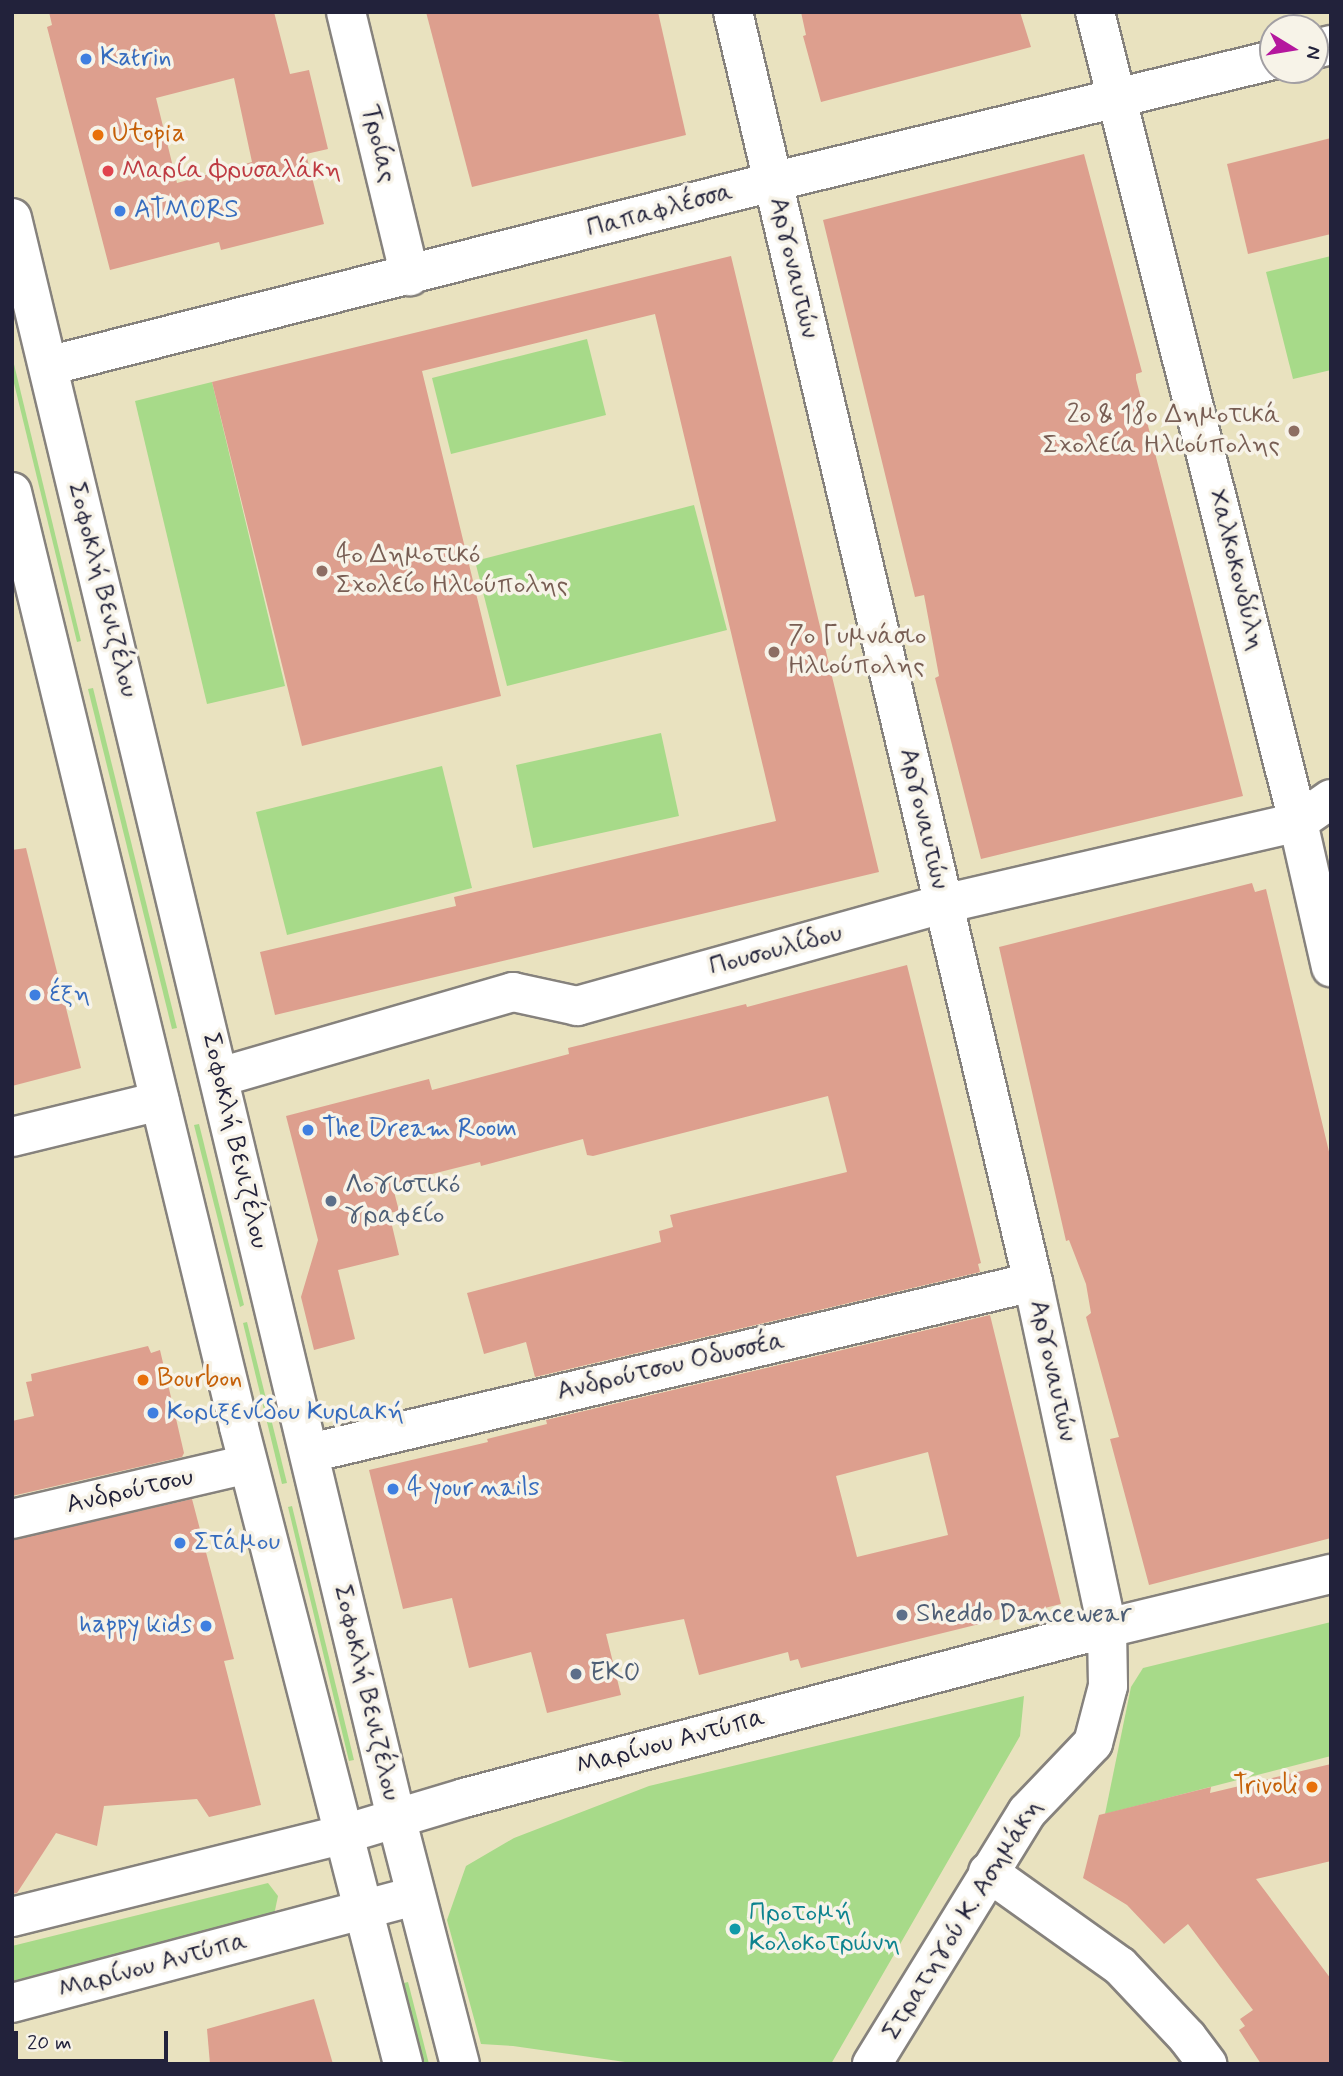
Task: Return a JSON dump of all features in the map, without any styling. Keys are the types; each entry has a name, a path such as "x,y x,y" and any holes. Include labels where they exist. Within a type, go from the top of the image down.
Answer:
{"street":[{"name":"Τροίας","path":"346,12 410,276"},
{"name":"Αργοναυτών","path":"733,12 1033,1282 1107,1628"},
{"name":"Χαλκοκονδύλη","path":"1095,12 1298,822 1331,967"},
{"name":"Παπαφλέσσα","path":"48,366 772,182 1259,63"},
{"name":"Σοφοκλή Βενιζέλου","path":"12,218 415,1896 460,2064"},
{"name":"Σοφοκλή Βενιζέλου","path":"12,492 248,1464 402,2064"},
{"name":"Πουσουλίδου","path":"220,1077 513,992 577,1006 943,904 1298,822 1331,799"},
{"path":"12,1137 160,1101"},
{"name":"Ανδρούτσου Οδυσσέα","path":"310,1453 1033,1282"},
{"name":"Ανδρούτσου","path":"12,1519 248,1464"},
{"name":"Μαρίνου Αντύπα","path":"12,1917 344,1834 396,1817 1107,1628 1331,1574"},
{"name":"Στρατηγού Κ. Ασημάκη","path":"872,2064 1027,1812 1093,1743 1108,1686 1107,1628"},
{"path":"989,1872 1120,1966 1187,2036 1207,2064"},
{"name":"Μαρίνου Αντύπα","path":"12,2003 415,1896"}],"green space":[{"path":"1331,256 1331,370 1293,379 1266,272"},
{"path":"587,339 606,415 451,454 432,378"},
{"path":"12,356 81,641 77,642 12,375"},
{"path":"212,382 285,686 207,704 135,401"},
{"path":"694,505 727,630 507,686 475,561"},
{"path":"93,688 177,1028 172,1029 88,689"},
{"path":"661,733 679,816 533,848 516,765"},
{"path":"442,766 472,888 287,935 256,812"},
{"path":"199,1124 244,1305 240,1307 194,1125"},
{"path":"247,1322 287,1483 282,1484 243,1323"},
{"path":"292,1506 354,1760 349,1761 288,1507"},
{"path":"1331,1622 1331,1756 1105,1814 1131,1687 1143,1668"},
{"path":"1024,1696 1020,1736 831,2064 639,2064 481,2044 447,1920 466,1866 514,1838 649,1786"},
{"path":"268,1883 278,1896 274,1915 12,1981 12,1946"},
{"path":"408,1982 429,2064 424,2064 404,1983"}],"building":[{"path":"49,12 274,12 290,74 309,70 328,149 306,154 324,224 221,250 219,242 110,270 47,27 52,25","holes":["234,78 252,162 177,183 156,98"]},
{"path":"426,12 658,12 686,135 472,187"},
{"path":"801,12 1020,12 1031,47 821,102 803,36 806,35"},
{"path":"1331,138 1331,234 1248,254 1227,164"},
{"path":"1084,154 1142,372 1136,374 1136,379 1243,796 981,859 935,678 939,676 924,595 915,597 823,220"},
{"path":"731,256 879,872 275,1015 260,952 456,906 454,897 776,821 655,314 422,371 501,696 302,746 212,382"},
{"path":"26,848 81,1068 12,1086 12,850"},
{"path":"1252,883 1255,892 1266,889 1331,1160 1331,1538 1149,1585 1110,1439 1119,1437 1086,1317 1091,1313 1086,1284 1069,1240 1066,1241 999,947"},
{"path":"907,965 981,1263 978,1264 980,1272 535,1377 526,1342 484,1354 467,1293 661,1242 659,1231 673,1227 670,1215 847,1172 828,1096 593,1156 587,1155 583,1139 481,1166 480,1162 392,1184 399,1211 389,1213 399,1255 338,1270 355,1339 314,1350 301,1297 318,1240 286,1116 429,1079 432,1090 569,1054 568,1048 746,1004 747,1007"},
{"path":"990,1315 1061,1604 801,1668 798,1659 790,1661 788,1652 699,1675 684,1619 606,1634 621,1695 547,1713 531,1652 469,1668 452,1598 403,1609 369,1470 488,1442 487,1439 547,1424 546,1420","holes":["928,1452 948,1535 857,1557 836,1476"]},
{"path":"148,1346 151,1353 160,1350 184,1453 182,1457 12,1496 12,1421 34,1416 26,1382 32,1381 31,1374"},
{"path":"192,1499 234,1659 224,1661 261,1805 209,1817 197,1799 104,1806 97,1846 56,1833 17,1893 12,1894 12,1540"},
{"path":"1331,1764 1331,1861 1256,1879 1331,1979 1331,2064 1261,2064 1239,2030 1245,2026 1240,2019 1253,2010 1188,1924 1164,1944 1127,1905 1083,1878 1099,1815 1211,1787 1210,1793"},
{"path":"314,1999 333,2064 210,2064 207,2029"}],"place":[{"name":"Katrin","path":"86,59"},
{"name":"Utopia","path":"98,135"},
{"name":"Μαρία Φρυσαλάκη","path":"108,171"},
{"name":"ATMORS","path":"120,211"},
{"name":"2ο & 18ο Δημοτικά Σχολεία Ηλιούπολης","path":"1294,431"},
{"name":"4ο Δημοτικό Σχολείο Ηλιούπολης","path":"322,571"},
{"name":"7ο Γυμνάσιο Ηλιούπολης","path":"774,652"},
{"name":"έξη","path":"35,995"},
{"name":"The Dream Room","path":"308,1130"},
{"name":"Λογιστικό γραφείο","path":"331,1201"},
{"name":"Bourbon","path":"143,1380"},
{"name":"Κοριξενίδου Κυριακή","path":"153,1413"},
{"name":"4 your nails","path":"393,1489"},
{"name":"Στάμου","path":"180,1543"},
{"name":"Sheddo Dancewear","path":"902,1615"},
{"name":"happy kids","path":"206,1626"},
{"name":"EKO","path":"576,1674"},
{"name":"Trivoli","path":"1312,1787"},
{"name":"Προτομή Κολοκοτρώνη","path":"735,1929"}]}
